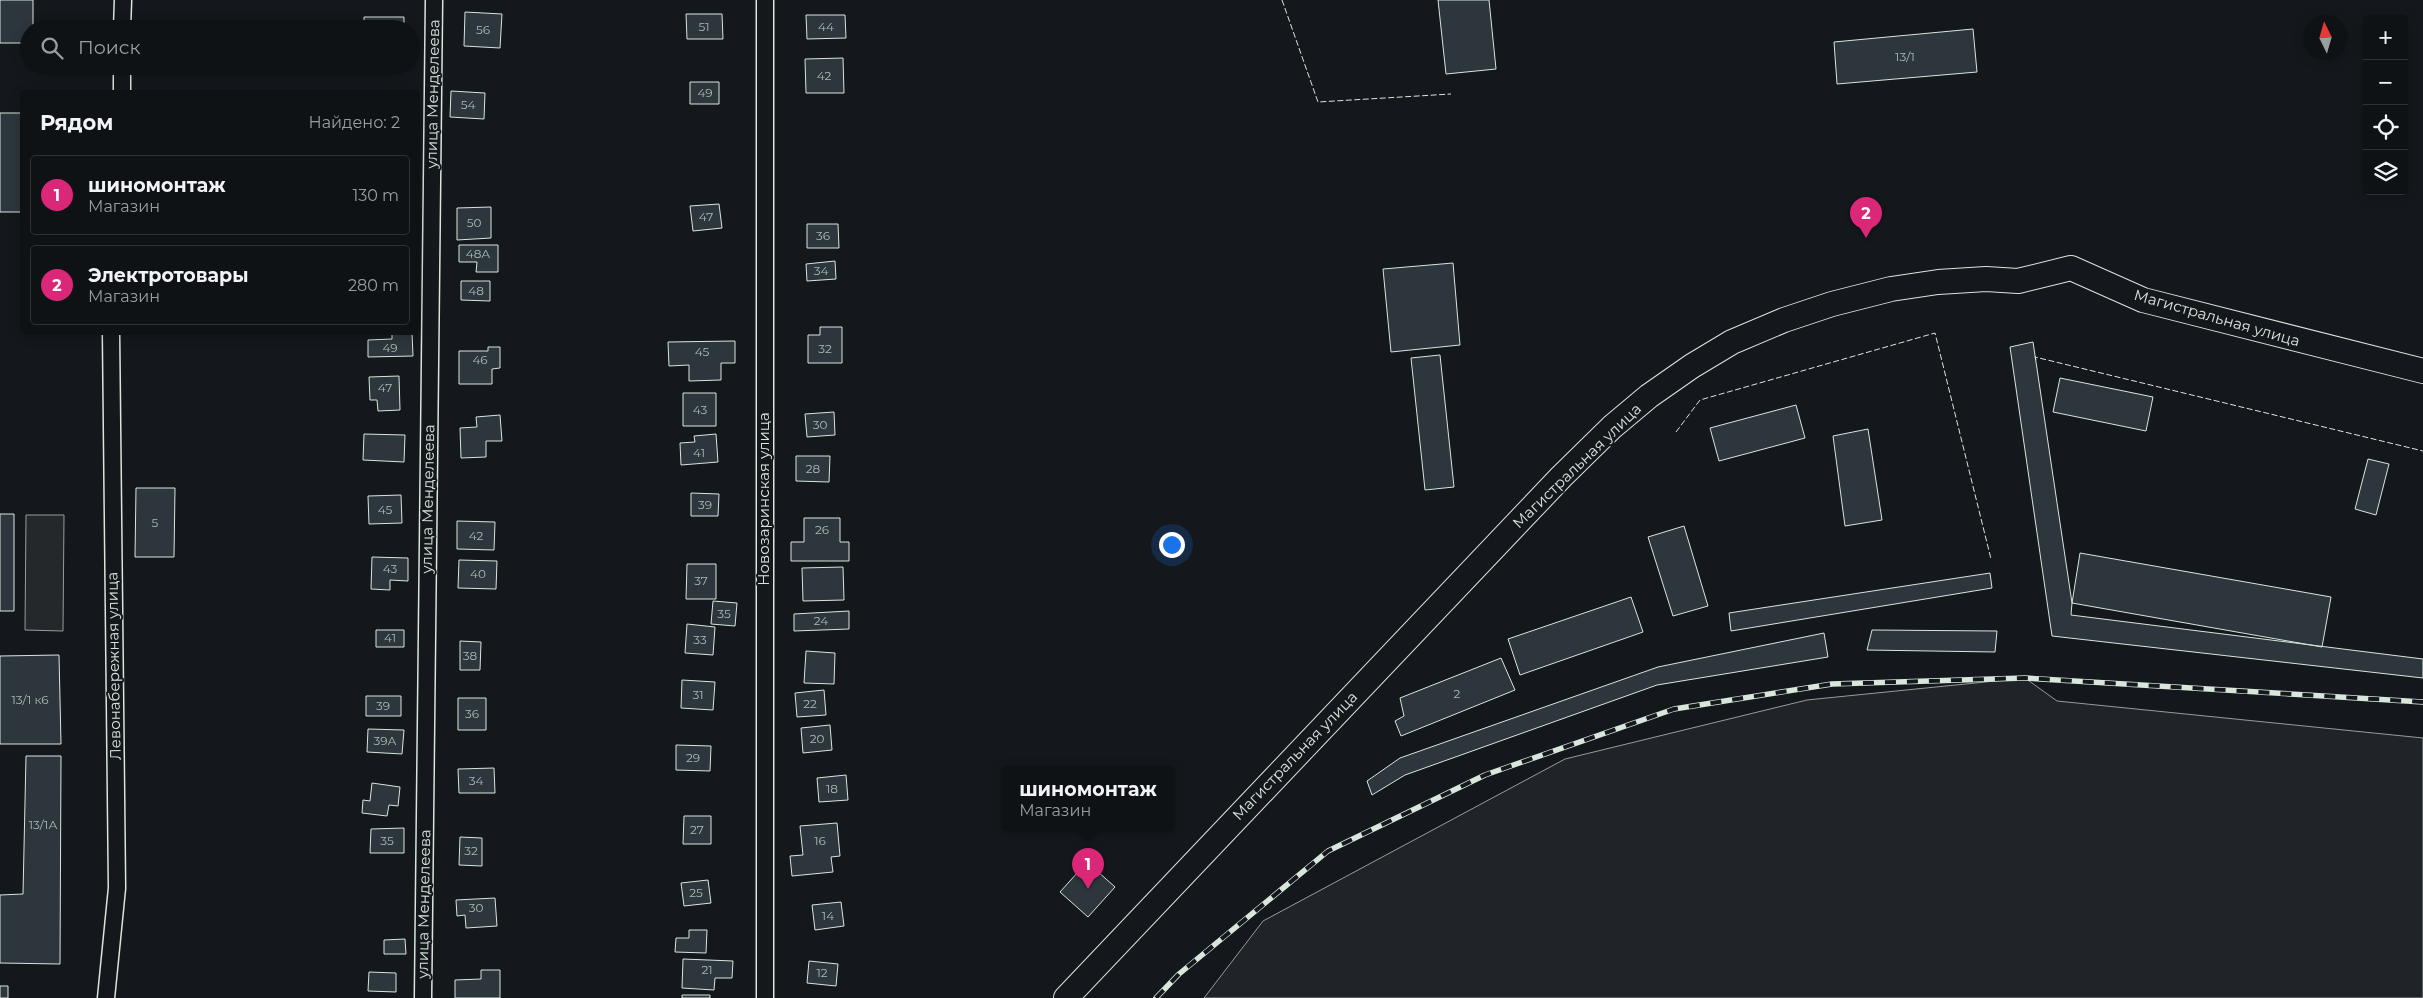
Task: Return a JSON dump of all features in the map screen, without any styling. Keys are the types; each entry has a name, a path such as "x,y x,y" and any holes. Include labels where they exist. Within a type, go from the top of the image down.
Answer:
{"main road":[{"name":"Магистральная улица","path":"1066,998 1574,465 1612,428 1649,396 1692,366 1732,342 1784,320 1832,304 1891,288 1967,280 2018,281 2071,268 2143,300 2423,372"}],"street":[{"path":"122,20 123,0"},
{"name":"улица Менделеева","path":"423,998 434,0"},
{"name":"Новозаринская улица","path":"765,0 765,998"},
{"path":"122,75 122,90"},
{"name":"Левонабережная улица","path":"106,998 117,888 111,335"}],"shaded area":[{"path":"26,515 64,515 63,631 25,630"},
{"path":"2025,678 2057,701 2423,738 2423,998 1204,998 1263,921 1565,759 1807,700"}],"building":[{"path":"0,0 33,0 33,20 20,20 20,43 0,43"},
{"path":"1438,0 1489,0 1496,69 1446,74"},
{"path":"465,12 502,14 500,48 464,46"},
{"path":"686,14 722,14 723,39 687,39"},
{"path":"806,15 845,15 846,38 807,39"},
{"path":"364,17 404,17 404,20 364,20"},
{"path":"1973,29 1977,72 1837,84 1834,42"},
{"path":"843,58 844,93 806,93 805,59"},
{"path":"690,82 719,82 719,104 690,104"},
{"path":"451,91 485,93 484,119 450,117"},
{"path":"0,113 20,113 20,212 0,212"},
{"path":"719,204 722,228 693,231 690,206"},
{"path":"491,207 491,238 457,240 457,208"},
{"path":"807,224 838,224 839,248 807,248"},
{"path":"459,245 498,245 498,272 476,272 477,262 459,262"},
{"path":"835,261 836,279 807,281 806,264"},
{"path":"1453,263 1460,345 1391,352 1383,269"},
{"path":"461,281 490,281 490,301 461,300"},
{"path":"820,327 842,327 842,363 808,363 808,335 820,335"},
{"path":"392,335 412,335 413,356 368,357 368,340 392,339"},
{"path":"735,341 735,363 721,363 721,380 689,381 689,365 669,366 668,342"},
{"path":"2033,342 2072,603 2071,615 2423,659 2423,678 2052,636 2010,347"},
{"path":"488,347 500,347 500,368 492,369 492,384 459,384 459,351 488,351"},
{"path":"1440,355 1454,487 1425,490 1411,358"},
{"path":"399,376 400,410 378,411 377,400 370,400 369,377"},
{"path":"2060,378 2153,397 2146,431 2053,412"},
{"path":"683,393 716,393 716,426 683,426"},
{"path":"1796,405 1805,438 1719,461 1710,428"},
{"path":"834,412 835,435 807,437 805,414"},
{"path":"500,415 502,441 486,441 486,457 461,458 460,428 477,427 476,417"},
{"path":"1868,429 1882,520 1845,526 1833,436"},
{"path":"364,434 405,435 404,462 363,460"},
{"path":"716,434 718,462 681,465 680,443 695,442 694,436"},
{"path":"796,456 830,456 829,482 796,481"},
{"path":"2368,459 2389,464 2376,515 2355,509"},
{"path":"136,488 175,488 174,557 135,557"},
{"path":"691,493 719,494 718,516 691,516"},
{"path":"401,495 402,523 369,524 368,496"},
{"path":"0,514 14,514 14,611 0,611"},
{"path":"804,518 840,518 840,542 849,542 849,561 791,561 791,542 804,542"},
{"path":"457,521 495,522 494,550 457,549"},
{"path":"1684,526 1708,606 1673,616 1648,537"},
{"path":"2080,553 2331,597 2322,647 2072,603"},
{"path":"372,557 408,558 408,581 390,580 390,590 371,589"},
{"path":"459,560 497,561 496,589 458,588"},
{"path":"687,564 716,564 716,599 686,599"},
{"path":"843,567 844,600 803,601 802,568"},
{"path":"1990,573 1992,588 1731,631 1729,613"},
{"path":"1631,597 1643,632 1520,675 1508,639"},
{"path":"713,601 737,603 735,626 711,624"},
{"path":"849,611 849,629 794,631 794,614"},
{"path":"687,624 715,627 713,655 685,653"},
{"path":"376,630 404,630 404,647 376,647"},
{"path":"1872,630 1997,631 1995,652 1867,650"},
{"path":"1824,633 1828,657 1657,685 1405,775 1372,795 1367,781 1400,758 1658,667"},
{"path":"460,641 481,642 480,670 460,670"},
{"path":"806,651 835,653 834,684 804,683"},
{"path":"59,655 61,744 0,744 0,656"},
{"path":"1501,658 1515,690 1401,736 1395,721 1404,716 1400,698"},
{"path":"682,680 715,682 713,710 681,708"},
{"path":"824,690 826,715 797,717 795,693"},
{"path":"366,696 401,696 401,716 366,716"},
{"path":"458,698 486,698 486,730 458,730"},
{"path":"830,725 832,750 803,753 801,728"},
{"path":"368,729 404,730 402,754 367,752"},
{"path":"676,745 711,746 710,771 676,770"},
{"path":"26,756 61,756 60,964 0,963 0,895 23,894"},
{"path":"494,768 495,793 459,793 458,769"},
{"path":"846,775 848,800 819,802 817,778"},
{"path":"372,783 400,787 398,806 389,805 387,816 362,813 363,800 370,801"},
{"path":"684,816 711,816 711,844 683,844"},
{"path":"837,823 840,856 831,857 833,872 792,876 790,856 803,855 800,826"},
{"path":"404,828 404,853 370,853 371,829"},
{"path":"460,837 482,838 482,866 459,865"},
{"path":"1087,862 1115,887 1088,917 1060,892"},
{"path":"708,880 711,903 684,906 681,883"},
{"path":"495,898 497,926 466,928 465,915 457,916 456,900"},
{"path":"841,902 844,926 815,930 812,905"},
{"path":"689,930 707,930 706,953 675,952 676,938 689,938"},
{"path":"405,939 406,954 384,954 384,940"},
{"path":"683,959 733,961 732,978 715,978 714,990 682,988"},
{"path":"809,961 838,964 836,986 807,983"},
{"path":"481,970 500,970 500,998 455,998 455,980 481,979"},
{"path":"369,972 396,973 396,992 368,991"},
{"path":"0,986 8,986 8,998 0,998"},
{"path":"682,995 710,995 710,998 682,998"}],"railway":[{"path":"1156,998 1179,974 1328,851 1485,775 1674,709 1832,684 2025,678 2423,702"}],"fence":[{"path":"1282,0 1318,102 1451,94"},
{"path":"1676,432 1700,400 1935,333 1991,559"},
{"path":"2036,360 2035,357 2423,451"}],"place":[{"name":"Электротовары","path":"1866,238"},
{"name":"шиномонтаж","path":"1088,889"}]}
